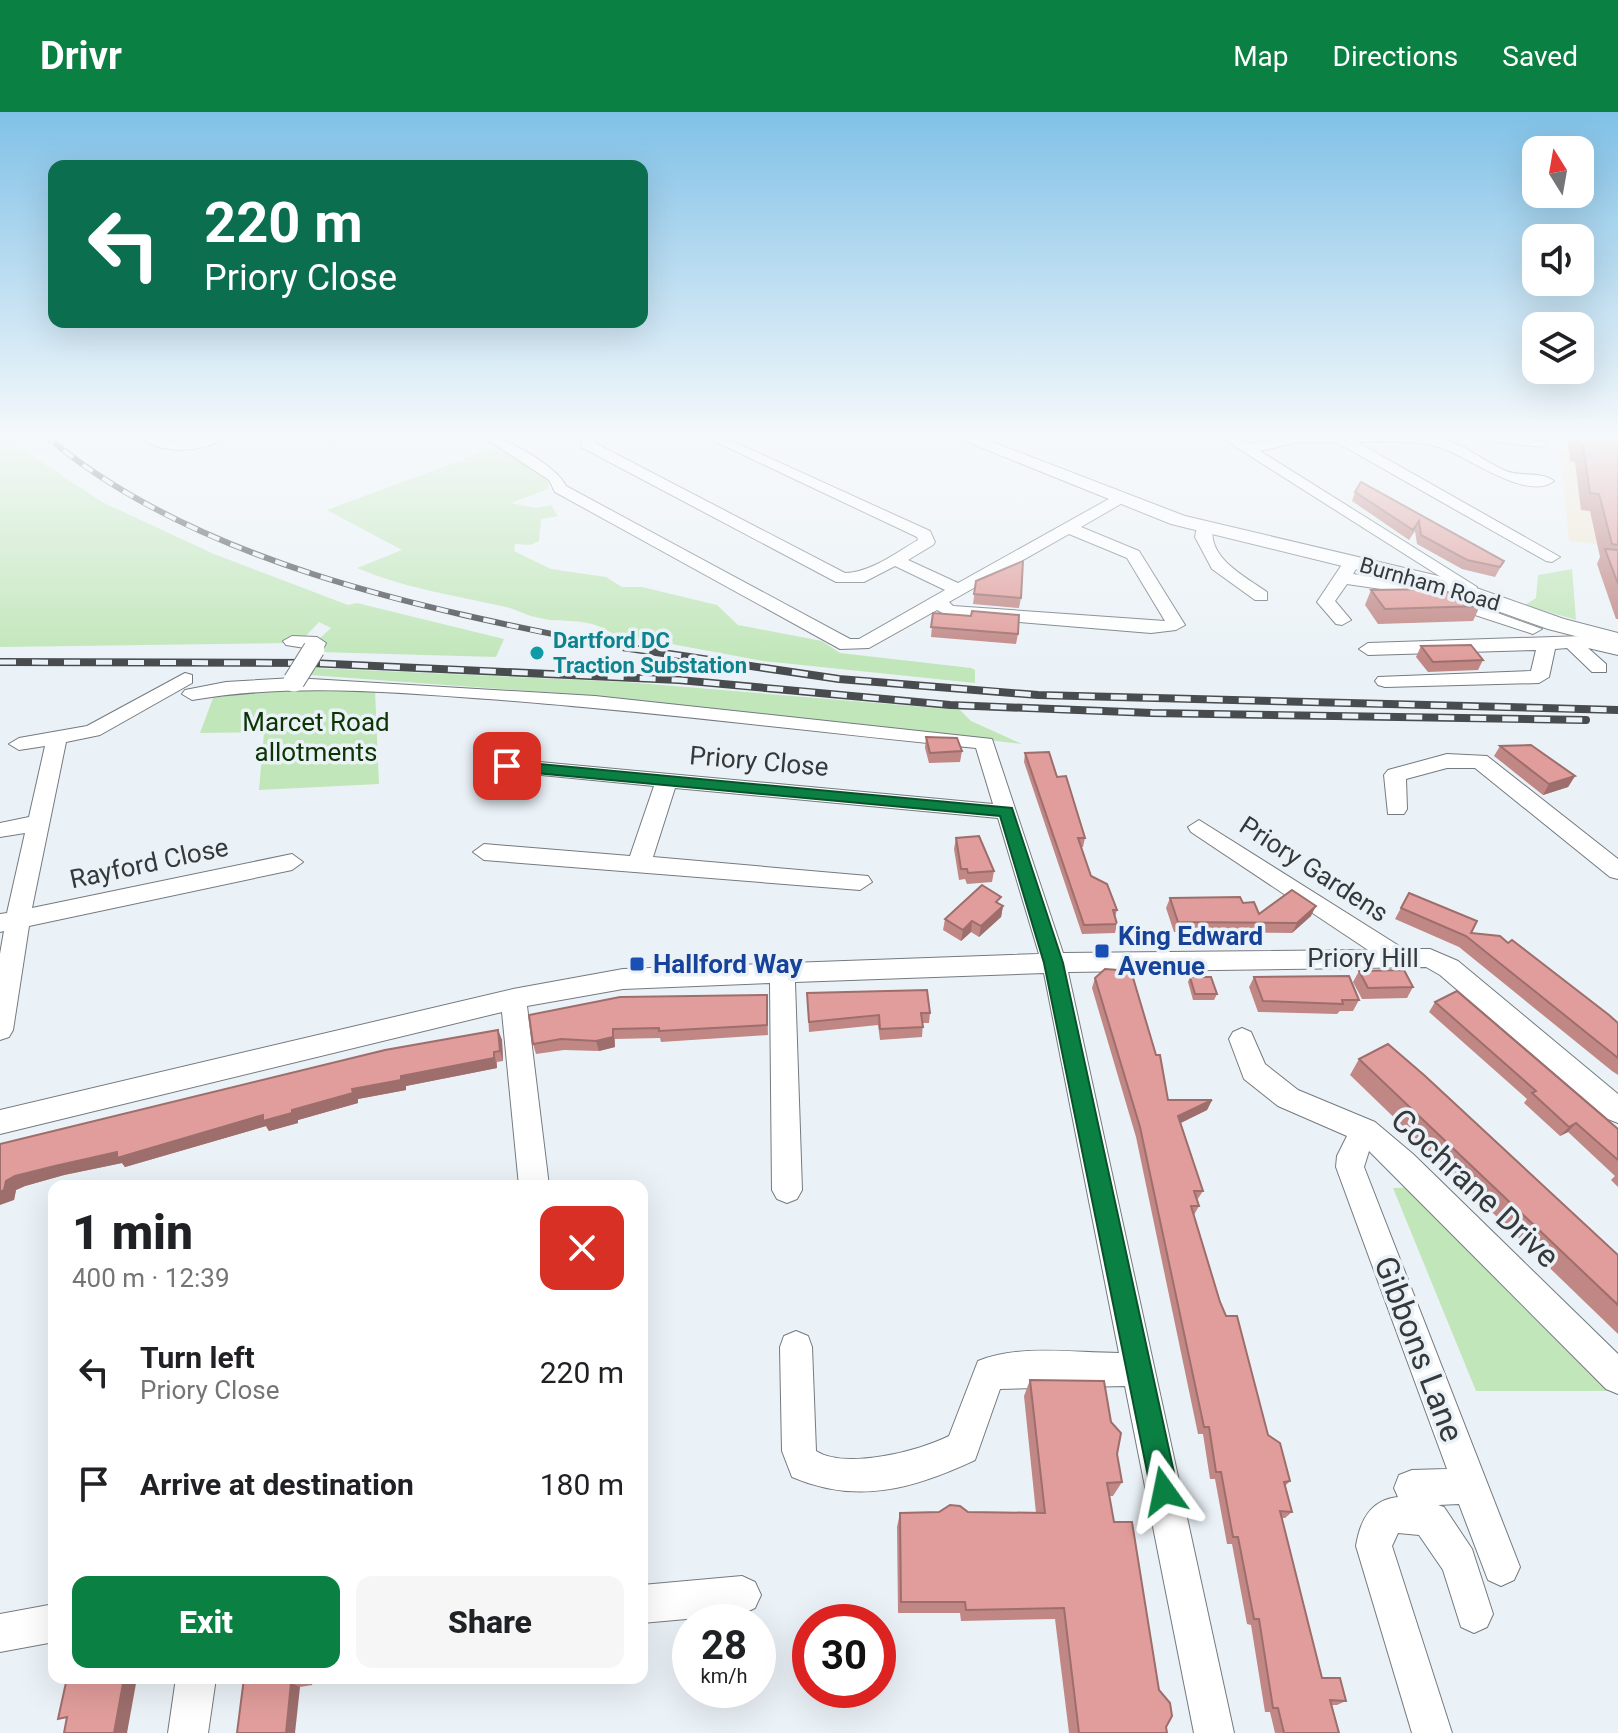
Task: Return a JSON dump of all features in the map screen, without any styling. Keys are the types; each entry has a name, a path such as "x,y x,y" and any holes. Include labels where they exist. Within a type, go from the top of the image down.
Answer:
{"main road":[{"name":"Burnham Road","path":"1158,511 1348,570 1467,591 1581,637 1618,640"}],"street":[{"path":"599,511 847,645 863,644 1099,511"},
{"path":"713,511 842,578 858,578 927,542 924,534 873,511"},
{"path":"1347,511 1458,580 1468,587 1467,591"},
{"path":"1469,511 1552,557"},
{"path":"1205,527 1203,537 1218,565 1261,596"},
{"path":"939,602 948,611 1151,628 1176,625 1133,555 1069,528"},
{"path":"895,560 959,590"},
{"path":"1342,620 1326,602 1348,570 1533,629"},
{"path":"1581,637 1599,668"},
{"path":"1368,649 1547,644 1581,637 1618,649"},
{"path":"292,641 317,643 294,681"},
{"path":"1385,681 1539,677 1547,644"},
{"path":"19,744 93,731 189,686 294,681 649,706 985,743 1054,963 1214,1733"},
{"path":"0,1030 9,921 39,823 57,738"},
{"path":"1396,809 1395,775 1447,761 1480,761 1618,871"},
{"name":"Priory Close","path":"507,766 1006,812"},
{"path":"639,864 667,780"},
{"path":"0,830 39,823"},
{"name":"Priory Gardens","path":"1199,827 1399,958"},
{"path":"484,852 860,882"},
{"name":"Rayford Close","path":"9,921 292,862"},
{"name":"Priory Hill","path":"1054,963 1430,958 1449,968 1618,1111"},
{"path":"0,1122 513,999 623,979 1054,963"},
{"path":"782,973 787,1190"},
{"path":"513,999 533,1180"},
{"name":"Cochrane Drive","path":"1242,1039 1254,1071 1288,1098 1365,1131 1403,1163 1618,1377"},
{"name":"Gibbons Lane","path":"1365,1131 1351,1156 1350,1167 1501,1567"},
{"path":"796,1347 799,1451 804,1465 820,1474 833,1475 932,1464 963,1448 977,1401 990,1373 1032,1369 1140,1370"},
{"path":"1412,1488 1471,1486"},
{"path":"1432,1733 1374,1546 1377,1529 1389,1516 1411,1514 1431,1520 1459,1562 1474,1614"},
{"path":"648,1603 742,1595"},
{"path":"0,1633 48,1624"},
{"path":"188,1733 195,1684"}],"shaded area":[{"path":"1566,511 1618,511 1618,547 1569,541"}],"green space":[{"path":"0,511 121,511 214,554 348,605 357,603 504,639 496,657 319,652 324,642 320,638 331,628 319,622 299,643 0,647"},
{"path":"328,511 555,511 558,516 541,519 539,541 530,545 515,544 514,551 551,569 606,577 622,587 642,587 717,605 738,625 822,641 840,653 971,668 975,670 975,683 763,661 612,633 592,624 535,617 510,608 412,586 357,568 402,550"},
{"path":"1572,569 1576,620 1525,605 1536,598 1538,575"},
{"path":"316,668 625,682 960,710 971,721 1022,744 610,697 310,675"},
{"name":"Marcet Road allotments","path":"292,685 375,690 379,784 259,790 264,732 200,733 213,698"},
{"path":"1421,1187 1618,1391 1476,1391 1393,1188"}],"building":[{"path":"1383,511 1413,511 1504,561 1500,567 1467,560 1421,535 1419,521 1413,530"},
{"path":"1603,511 1618,511 1618,545 1612,544"},
{"path":"1605,549 1618,550 1618,584"},
{"path":"1023,561 1021,598 974,594 976,581"},
{"path":"1438,589 1476,601 1480,606 1385,609 1371,590"},
{"path":"972,611 1019,615 1018,634 931,627 933,613 971,616"},
{"path":"1471,645 1483,660 1433,662 1421,646"},
{"path":"926,737 957,738 962,751 930,753"},
{"path":"1531,745 1575,776 1549,784 1500,746"},
{"path":"1049,752 1057,777 1066,776 1085,838 1078,838 1091,876 1107,884 1117,910 1113,910 1117,924 1084,925 1025,753"},
{"path":"979,836 994,871 968,873 967,869 961,869 956,838"},
{"path":"982,885 1001,897 996,902 1003,906 981,926 972,921 963,930 945,919"},
{"path":"1292,890 1316,906 1297,923 1178,922 1170,898 1240,897 1243,903 1254,902 1259,914"},
{"path":"1409,893 1477,921 1471,933 1500,936 1508,943 1512,940 1609,1015 1618,1023 1618,1058 1466,936 1401,908"},
{"path":"1105,969 1131,971 1156,1055 1160,1055 1168,1100 1212,1100 1178,1116 1203,1191 1194,1191 1199,1206 1191,1206 1220,1302 1226,1316 1237,1316 1268,1435 1280,1443 1290,1481 1284,1482 1292,1512 1280,1511 1322,1678 1340,1678 1346,1701 1330,1700 1339,1733 1284,1733 1278,1708 1273,1708 1259,1619 1254,1619 1238,1537 1233,1537 1221,1472 1216,1472 1209,1427 1204,1427 1140,1127 1095,978"},
{"path":"1404,970 1413,987 1368,988 1359,971"},
{"path":"1349,976 1359,1000 1342,1000 1343,1004 1263,1001 1254,977"},
{"path":"1190,977 1211,977 1217,994 1195,994"},
{"path":"927,990 930,1013 921,1013 923,1027 880,1029 879,1015 809,1022 807,993"},
{"path":"1457,991 1618,1129 1618,1160 1576,1123 1569,1127 1532,1093 1536,1091 1435,1002"},
{"path":"767,995 767,1025 659,1031 659,1028 613,1029 613,1037 596,1041 561,1039 533,1044 529,1015 620,997"},
{"path":"498,1030 500,1051 494,1052 494,1058 401,1076 401,1080 352,1089 353,1093 292,1110 292,1113 263,1121 263,1115 117,1158 117,1152 15,1176 6,1181 4,1190 0,1192 0,1144 385,1050"},
{"path":"1388,1044 1618,1255 1618,1305 1359,1059"},
{"path":"1030,1380 1104,1381 1111,1422 1121,1433 1117,1454 1122,1482 1107,1483 1114,1522 1132,1522 1159,1690 1170,1703 1172,1716 1166,1727 1167,1733 1079,1733 1064,1608 966,1610 965,1602 901,1602 900,1513 939,1512 950,1505 960,1506 968,1512 1045,1513"},
{"path":"66,1684 123,1684 114,1733 64,1733 67,1717 58,1719"},
{"path":"243,1684 291,1684 286,1733 237,1733"}],"railway":[{"path":"160,511 240,548 314,574 465,615 604,644"},
{"path":"604,644 839,679 1038,695 1618,710"},
{"path":"604,644 612,646"},
{"path":"0,662 310,663 679,680 950,705 1152,713 1586,720"}],"place":[{"name":"Dartford DC Traction Substation","path":"537,653"},
{"name":"King Edward Avenue","path":"1102,951"},
{"name":"Hallford Way","path":"637,964"}],"route":[{"path":"507,766 1006,812 1054,963 1164,1491"}]}
